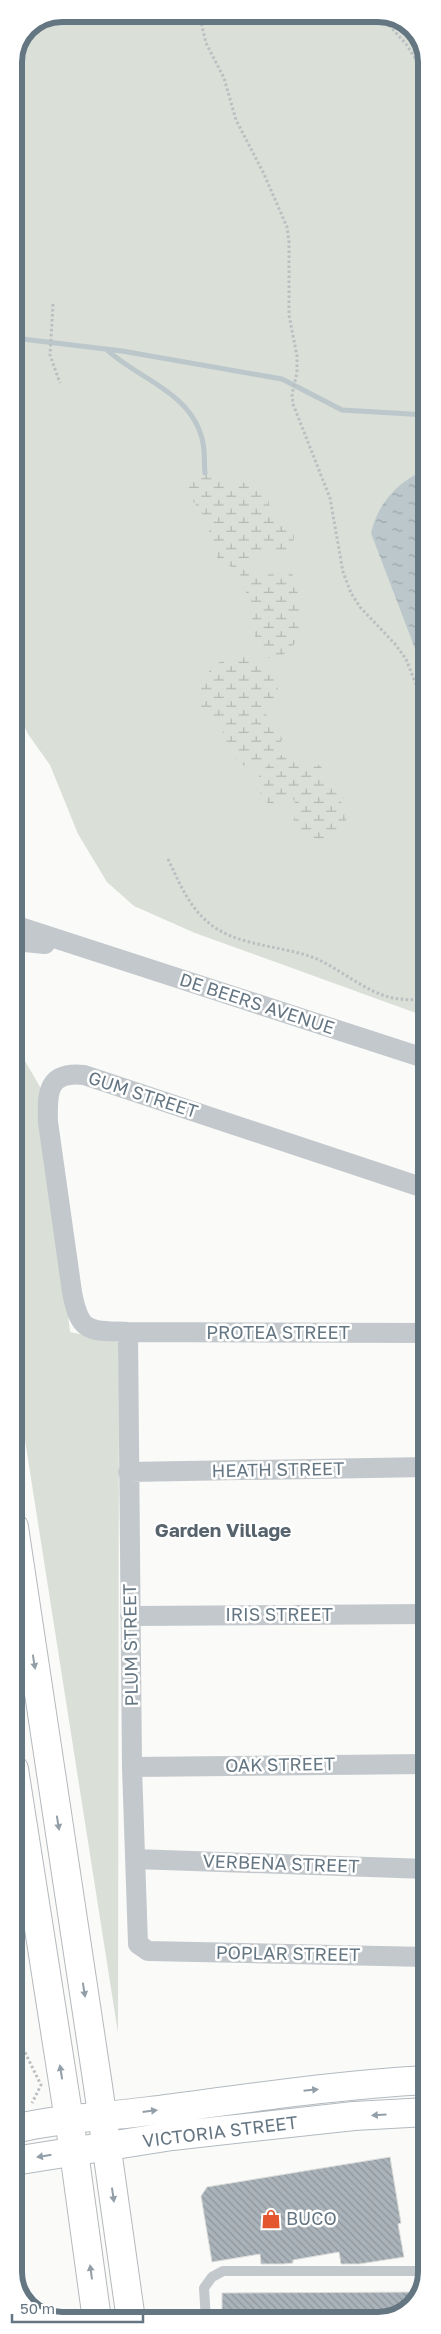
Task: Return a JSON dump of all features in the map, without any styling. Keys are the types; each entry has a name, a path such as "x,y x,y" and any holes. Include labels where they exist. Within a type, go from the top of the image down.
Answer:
{"main road":[{"path":"23,1587 130,2311"},
{"path":"23,1826 74,2152 96,2311"},
{"name":"VICTORIA STREET","path":"24,2126 294,2092 418,2081"},
{"name":"VICTORIA STREET","path":"23,2160 172,2136 354,2116 418,2112"}],"street":[{"name":"DE BEERS AVENUE","path":"23,929 418,1056"},
{"name":"DE BEERS AVENUE","path":"23,942 87,948"},
{"name":"GUM STREET","path":"128,1332 91,1330 81,1322 76,1313 48,1122 47,1097 55,1082 62,1077 72,1074 84,1075 418,1186"},
{"name":"PROTEA STREET","path":"128,1332 418,1332"},
{"name":"PLUM STREET","path":"128,1332 128,1472 136,1933 138,1944 148,1951"},
{"name":"HEATH STREET","path":"128,1472 418,1467"},
{"name":"IRIS STREET","path":"130,1616 418,1614"},
{"name":"OAK STREET","path":"132,1767 418,1764"},
{"name":"VERBENA STREET","path":"135,1859 418,1869"},
{"name":"POPLAR STREET","path":"148,1951 418,1957"}],"lane":[{"path":"205,2311 204,2288 212,2277 223,2271 418,2270"}],"path":[{"path":"201,23 206,43 224,78 236,120 264,174 286,227 289,242 289,315 297,356 297,373 292,394 296,412 330,498 338,550 346,579 360,607 396,644 406,659 418,689"},
{"path":"387,23 406,44 418,62"},
{"path":"54,304 50,355 60,383"},
{"path":"168,859 197,913 216,928 240,938 310,956 333,966 377,992 399,999 418,1000"},
{"path":"23,2048 41,2085 24,2126"}],"green space":[{"path":"54,23 387,23 399,28 413,42 418,57 418,1014 195,933 134,906 107,882 78,834 50,765 23,724 23,54 29,40 40,29"},
{"path":"205,473 229,482 257,483 266,489 274,518 294,533 292,546 288,549 281,553 272,548 262,550 255,556 250,566 266,577 274,570 289,569 293,575 299,601 301,636 286,653 278,657 266,658 259,647 253,630 252,612 241,576 235,568 221,563 213,551 207,521 188,494 190,481"},
{"path":"247,655 266,668 278,686 275,703 266,716 278,730 282,739 276,751 266,760 257,766 249,767 236,759 219,724 203,710 199,698 199,692 205,678 213,667 220,662 236,660"},
{"path":"283,754 321,766 325,779 342,788 344,797 340,805 348,817 333,839 322,846 299,830 293,822 297,806 293,799 288,798 278,806 270,806 256,788 262,772 269,764"},
{"path":"23,1058 43,1092 70,1332 119,1342 118,2033 23,1427"}],"water":[{"path":"417,474 418,656 371,533 379,512 391,494"}],"building":[{"path":"390,2157 401,2223 398,2224 404,2257 359,2264 341,2264 339,2252 293,2260 293,2263 261,2264 260,2254 212,2262 201,2196 207,2187"},
{"path":"413,2292 403,2303 384,2311 222,2311 222,2293"}],"waterway":[{"path":"23,339 122,351 282,379 342,410 418,414"},
{"path":"106,349 119,360 163,388 188,411 197,426 203,443 205,473"}],"place":[{"name":"BUCO","path":"271,2219"}],"district":[{"name":"Garden Village","path":"223,1530"}]}
